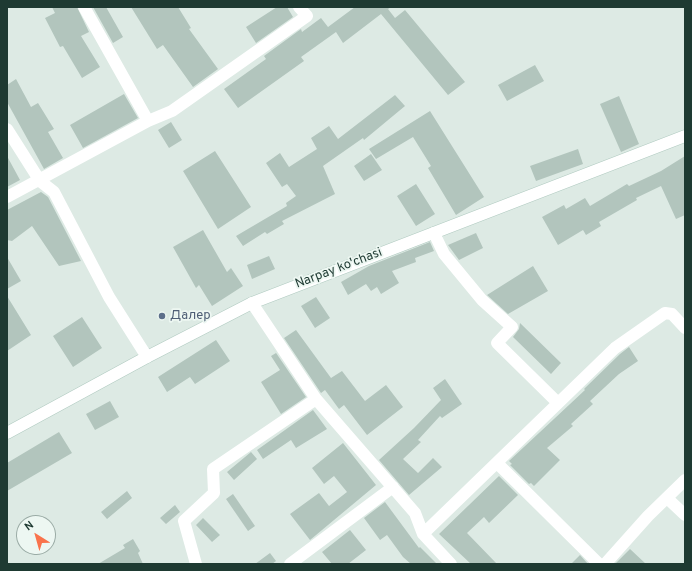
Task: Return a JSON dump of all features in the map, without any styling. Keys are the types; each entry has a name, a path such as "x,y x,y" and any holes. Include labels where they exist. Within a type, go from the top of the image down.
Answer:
{"street":[{"path":"84,7 148,121"},
{"path":"7,197 40,181 148,121 178,107 307,16 300,7"},
{"path":"7,129 40,181 54,192 109,297 147,357"},
{"name":"Narpay ko'chasi","path":"7,433 147,357 252,303 685,136"},
{"path":"434,233 444,254 482,300 512,327 497,343 558,403"},
{"path":"252,303 316,399 415,513 423,534 451,564"},
{"path":"423,534 615,348 665,313 672,314 685,328"},
{"path":"196,564 184,521 214,493 213,469 316,399"},
{"path":"497,463 603,564 648,516 685,480"},
{"path":"290,564 392,487"},
{"path":"667,498 685,515"}],"building":[{"path":"52,7 77,7 89,32 81,36 100,67 82,78 63,46 60,47 45,18 55,13"},
{"path":"93,7 106,7 123,37 113,43"},
{"path":"131,7 178,7 191,28 189,29 218,69 193,87 163,45 157,49"},
{"path":"277,7 287,7 293,17 256,43 246,27"},
{"path":"355,7 391,7 388,9 395,18 405,10 465,82 448,95 381,14 343,43 336,32 301,57 304,61 238,108 224,89 266,59 264,56 301,29 302,32 321,18 328,27"},
{"path":"535,65 544,81 507,101 498,85"},
{"path":"16,79 31,107 38,103 54,129 48,132 63,158 44,169 7,102 7,85"},
{"path":"124,94 138,118 83,148 70,125"},
{"path":"395,95 405,106 364,140 363,138 323,166 335,194 282,221 284,224 267,234 265,232 243,246 236,236 287,206 286,203 296,196 287,184 282,187 266,163 280,153 289,167 317,149 311,138 329,126 338,139"},
{"path":"619,96 639,144 621,152 600,104"},
{"path":"430,111 484,197 456,215 428,168 431,166 413,137 376,159 369,149"},
{"path":"171,122 182,140 169,148 158,130"},
{"path":"578,149 583,164 536,181 530,166"},
{"path":"215,151 251,207 218,229 183,171"},
{"path":"371,154 382,170 364,181 354,166"},
{"path":"7,156 20,180 7,187"},
{"path":"685,156 685,215 676,219 661,186 636,198 637,200 599,222 601,226 586,235 583,230 558,245 542,217 564,205 566,209 585,198 590,206 627,184 629,186 661,171"},
{"path":"416,184 435,214 416,226 397,196"},
{"path":"41,192 48,197 81,261 59,266 32,226 12,241 7,240 7,210"},
{"path":"203,230 227,272 231,268 243,286 212,306 199,285 196,288 173,247"},
{"path":"476,233 483,248 459,260 448,245"},
{"path":"430,242 434,251 415,258 416,262 392,271 399,283 381,294 377,287 371,291 366,284 348,295 341,282 369,266"},
{"path":"269,256 275,269 252,279 247,265"},
{"path":"7,257 21,281 7,289"},
{"path":"533,266 548,291 508,314 487,295"},
{"path":"7,296 31,335 7,351"},
{"path":"316,297 330,318 315,328 301,306"},
{"path":"82,317 102,348 73,367 53,336"},
{"path":"520,323 561,363 551,374 513,337 519,329"},
{"path":"296,330 331,378 342,371 365,401 386,385 403,407 367,435 344,405 339,409 325,390 321,393 284,338"},
{"path":"216,340 230,361 195,384 190,377 167,392 158,377"},
{"path":"272,347 306,397 281,414 261,382 280,370 271,356 276,353"},
{"path":"629,347 638,361 619,374 590,401 593,404 571,424 573,426 547,448 560,460 534,486 531,483 529,484 510,465 512,464 509,461"},
{"path":"445,379 462,404 442,418 440,416 418,440 421,442 403,459 418,473 433,458 442,467 409,495 379,460 414,428 441,400 433,388"},
{"path":"110,401 119,417 95,430 86,414"},
{"path":"313,410 327,429 296,448 291,440 263,459 257,450"},
{"path":"59,432 72,453 7,491 7,463"},
{"path":"343,443 376,485 310,540 290,514 319,493 329,506 347,492 334,476 324,484 312,468"},
{"path":"251,452 257,459 234,480 227,472"},
{"path":"499,476 518,495 489,523 484,517 467,533 497,564 471,564 439,534"},
{"path":"127,491 132,498 107,519 101,512"},
{"path":"233,494 255,526 248,531 226,499"},
{"path":"385,502 419,548 420,547 437,564 411,564 403,557 387,535 380,540 364,518"},
{"path":"175,505 180,512 166,524 160,518"},
{"path":"203,518 220,535 212,542 196,525"},
{"path":"350,530 366,550 348,564 332,564 322,552"},
{"path":"133,539 140,551 138,553 143,564 98,564 125,548 123,545"},
{"path":"630,549 646,564 615,564"},
{"path":"270,553 276,561 272,564 255,564"},
{"path":"580,555 588,564 571,564"}],"place":[{"name":"Далер","path":"162,316"}]}
